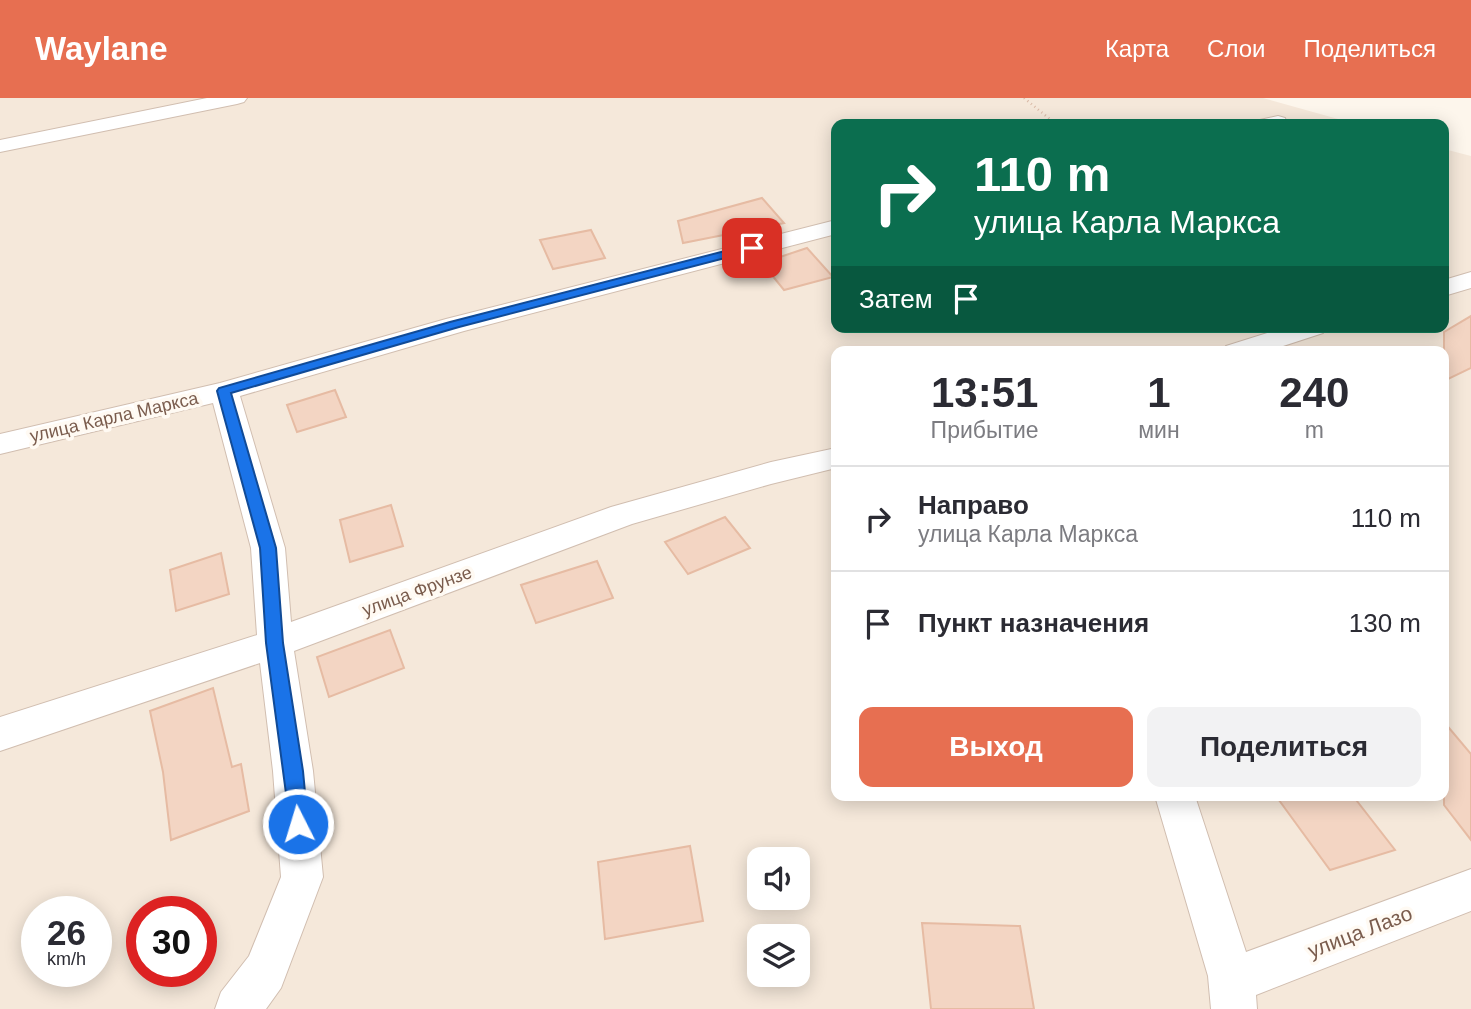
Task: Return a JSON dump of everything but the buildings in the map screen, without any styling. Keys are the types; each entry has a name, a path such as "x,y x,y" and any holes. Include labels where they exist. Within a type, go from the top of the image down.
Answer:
{"street":[{"path":"0,146 237,98"},
{"name":"улица Карла Маркса","path":"0,443 223,391 481,318 831,229"},
{"path":"1449,287 1471,281"},
{"path":"1255,346 1295,333"},
{"path":"223,391 268,548 275,643 293,771 302,877 265,972 238,1009"},
{"name":"улица Фрунзе","path":"0,734 275,643 622,515 771,473 831,459"},
{"path":"1177,801 1238,986"},
{"name":"улица Лазо","path":"1238,986 1471,890"}],"path":[{"path":"1024,98 1050,119"}],"shaded area":[{"path":"0,98 1263,98 1338,119 831,119 831,333 1449,333 1449,150 1471,156 1471,1009 0,1009"}],"route":[{"path":"298,824 275,643 268,548 223,391 455,325 752,248"}]}
